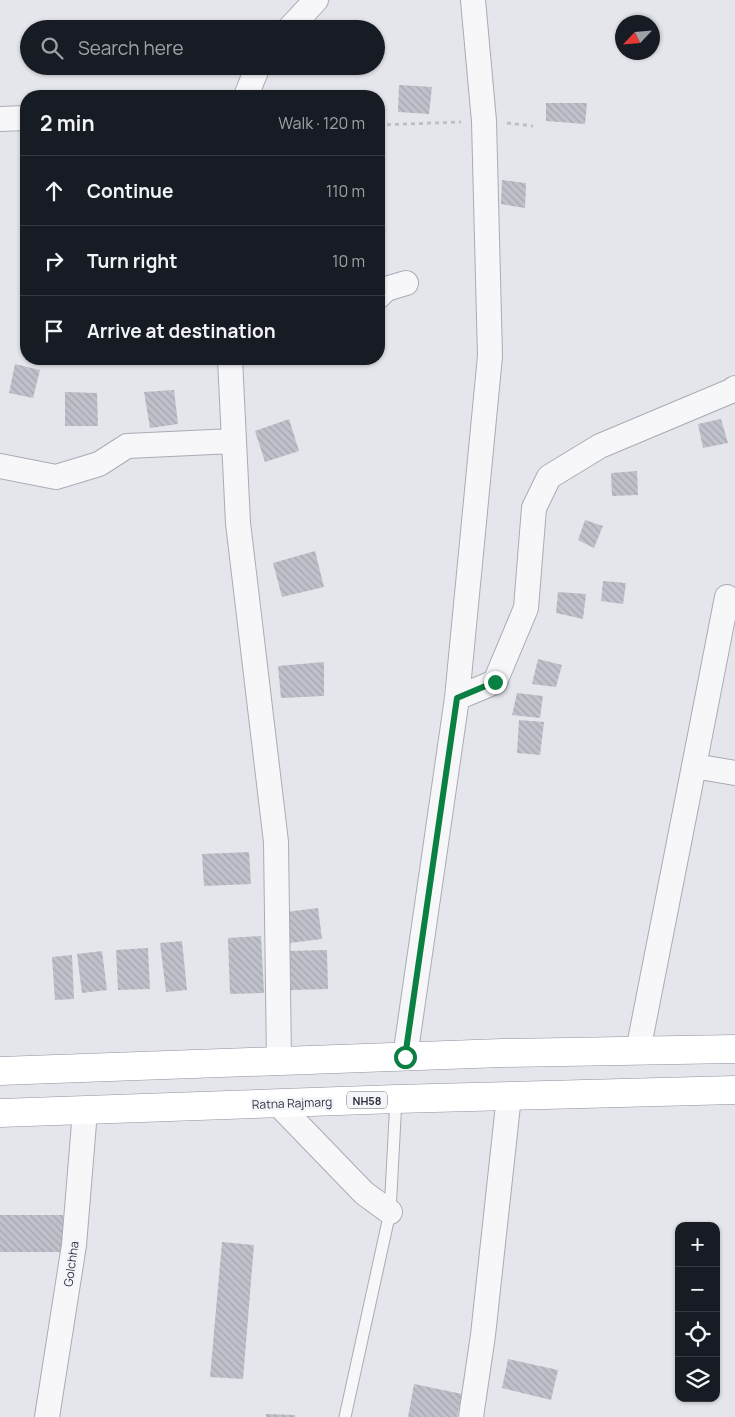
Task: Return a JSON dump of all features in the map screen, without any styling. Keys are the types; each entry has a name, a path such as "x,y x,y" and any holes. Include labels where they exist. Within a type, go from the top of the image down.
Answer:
{"highway":[{"path":"0,1071 735,1048"},
{"name":"Ratna Rajmarg","path":"0,1113 396,1099 735,1090"}],"street":[{"path":"297,20 316,0"},
{"path":"405,1057 457,698 490,356 484,121 472,0"},
{"path":"248,90 254,75"},
{"path":"0,119 20,118"},
{"path":"385,290 406,283"},
{"path":"231,365 238,523 276,842 279,1062"},
{"path":"457,698 495,682 526,608 534,508 549,477 600,446 735,388"},
{"path":"0,466 56,477 99,464 127,446 234,441"},
{"path":"638,1051 727,596"},
{"path":"694,766 735,773"},
{"path":"471,1417 483,1335 509,1096"},
{"path":"277,1103 364,1193 390,1212"},
{"name":"Golchha","path":"47,1417 74,1245 85,1111"}],"lane":[{"path":"345,1417 390,1212 396,1099"}],"path":[{"path":"385,124 484,121 534,126"}],"building":[{"path":"399,85 432,87 429,114 398,112"},
{"path":"546,103 587,103 585,124 546,121"},
{"path":"502,180 526,183 525,208 501,204"},
{"path":"15,364 40,370 33,398 9,393"},
{"path":"174,390 178,424 150,428 144,392"},
{"path":"65,392 97,393 98,426 65,426"},
{"path":"289,419 299,451 265,462 255,431"},
{"path":"721,419 728,443 703,448 698,424"},
{"path":"637,471 638,495 612,496 611,473"},
{"path":"585,520 603,526 594,548 578,540"},
{"path":"315,551 324,587 282,597 273,563"},
{"path":"603,581 626,583 623,604 601,601"},
{"path":"558,592 586,594 583,619 556,613"},
{"path":"538,659 562,665 556,687 532,684"},
{"path":"324,662 324,696 281,698 278,666"},
{"path":"517,693 543,696 540,718 512,715"},
{"path":"519,720 544,722 540,755 517,753"},
{"path":"249,852 251,884 204,886 202,854"},
{"path":"318,908 322,939 290,943 286,912"},
{"path":"261,936 264,993 230,994 228,938"},
{"path":"182,941 187,990 166,992 160,943"},
{"path":"148,948 150,989 118,990 116,950"},
{"path":"327,950 328,989 291,990 289,951"},
{"path":"102,951 107,990 82,993 77,954"},
{"path":"72,955 74,999 55,1000 52,957"},
{"path":"0,1215 63,1215 63,1252 0,1252"},
{"path":"222,1242 254,1245 243,1379 210,1377"},
{"path":"508,1359 558,1370 551,1400 502,1388"},
{"path":"414,1384 462,1394 457,1417 408,1417"},
{"path":"266,1414 295,1415 295,1417 266,1417"}],"route":[{"path":"405,1057 457,698 495,682"}]}
